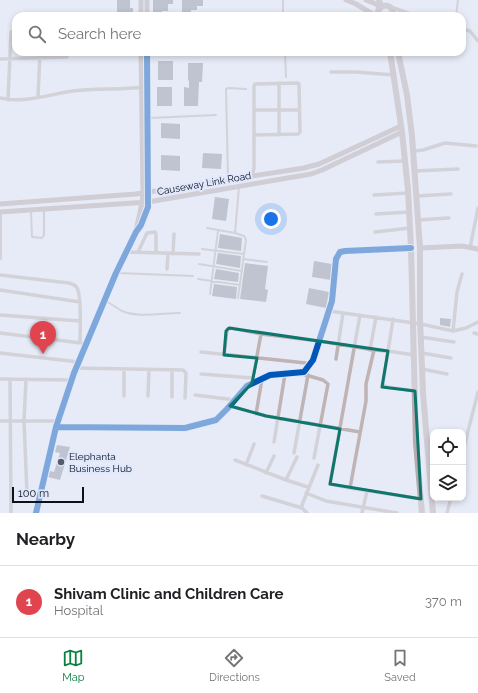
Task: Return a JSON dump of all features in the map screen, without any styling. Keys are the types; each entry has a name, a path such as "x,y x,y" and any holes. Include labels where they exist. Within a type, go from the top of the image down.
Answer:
{"main road":[{"path":"141,0 141,12"},
{"path":"147,0 147,12"},
{"path":"346,0 370,12"},
{"path":"366,0 380,7 389,3 394,12"},
{"path":"378,12 380,7 379,0"},
{"path":"36,513 57,424 76,368 116,273 146,212 148,202 146,192 141,56"},
{"path":"144,119 147,87 147,56"},
{"path":"391,56 408,193 411,248 416,443 422,513"},
{"path":"399,56 407,95 414,151 420,248 423,392 433,513"},
{"name":"Causeway Link Road","path":"0,204 146,192 304,168 319,164 401,129"},
{"name":"Causeway Link Road","path":"1,212 142,203 311,174 322,170 401,129"},
{"path":"136,232 142,203 146,192"},
{"path":"420,248 462,246 478,249"}],"street":[{"path":"389,3 408,12"},
{"path":"466,30 470,31 478,41"},
{"path":"8,100 11,32"},
{"path":"0,59 67,57"},
{"path":"38,97 40,58"},
{"path":"331,72 394,75"},
{"path":"252,177 255,84 296,82 299,84 300,132 298,134 254,135"},
{"path":"279,83 279,135"},
{"path":"0,98 8,100 74,91 147,87"},
{"path":"254,110 299,110"},
{"path":"414,151 423,150 445,143 476,146"},
{"path":"378,162 405,161"},
{"path":"415,170 458,169"},
{"path":"374,195 408,193"},
{"path":"417,196 450,194"},
{"path":"470,248 478,208"},
{"path":"376,214 409,212"},
{"path":"418,220 449,218"},
{"path":"375,232 410,228"},
{"path":"138,252 147,233 150,231 155,232 156,234 156,253"},
{"path":"173,254 174,234"},
{"path":"0,421 186,428 216,420 247,386 270,375 304,372 313,360 332,301 336,259 340,252 345,250 411,248"},
{"path":"126,252 199,254"},
{"path":"167,269 168,253"},
{"path":"453,331 457,292 462,274"},
{"path":"0,275 74,284 78,290 80,302 80,343"},
{"path":"0,290 80,302"},
{"path":"328,311 376,317 412,324 421,324 453,331 466,328 478,322"},
{"path":"336,359 337,344 343,313"},
{"path":"0,315 80,321"},
{"path":"360,315 330,484 421,499"},
{"path":"350,488 366,401 366,384 376,317"},
{"path":"393,320 383,384 387,387 415,391"},
{"path":"224,355 227,329 232,328 261,334 414,355"},
{"path":"0,333 86,344"},
{"path":"252,383 261,334"},
{"path":"422,337 454,342"},
{"path":"201,352 306,363"},
{"path":"0,353 79,362"},
{"path":"422,353 451,358"},
{"path":"76,368 183,370 186,373 185,398"},
{"path":"124,369 124,396"},
{"path":"422,369 447,374"},
{"path":"148,396 149,370"},
{"path":"172,370 172,397"},
{"path":"298,373 323,380 328,384 314,458"},
{"path":"201,374 253,378"},
{"path":"274,442 285,374"},
{"path":"294,453 308,376"},
{"path":"0,379 72,380"},
{"path":"10,379 11,513"},
{"path":"256,414 262,379"},
{"path":"26,380 24,421 27,494"},
{"path":"466,439 478,392"},
{"path":"195,394 235,400"},
{"path":"230,406 256,414 360,432"},
{"path":"246,465 254,444"},
{"path":"266,473 274,456"},
{"path":"286,480 297,457"},
{"path":"235,460 266,473 308,487"},
{"path":"262,496 304,511 306,493 318,465"},
{"path":"362,513 367,491"},
{"path":"306,493 326,501 398,513"},
{"path":"447,513 450,501"}],"lane":[{"path":"283,0 283,12"},
{"path":"456,12 458,0"},
{"path":"285,56 286,77"},
{"path":"228,180 226,90 229,88 246,89"},
{"path":"144,119 216,115"},
{"path":"235,233 239,186"},
{"path":"31,210 32,237 42,238 44,235 44,209"},
{"path":"1,212 1,259"},
{"path":"207,228 235,233 244,236 246,240 238,298"},
{"path":"210,294 218,231"},
{"path":"202,249 244,254"},
{"path":"243,259 267,262"},
{"path":"199,264 242,270"},
{"path":"116,273 194,276"},
{"path":"198,279 240,285"},
{"path":"105,300 130,313 180,313"}],"highlighted area":[{"path":"229,328 388,351 382,387 415,391 421,499 330,484 340,429 266,416 230,406 252,383 257,358 224,355 226,331"}],"building":[{"path":"117,0 130,0 130,8 133,8 133,12 117,12"},
{"path":"153,0 173,0 173,4 168,4 168,11 153,12"},
{"path":"182,0 203,0 203,6 197,6 197,10 182,12"},
{"path":"158,61 173,61 173,80 158,80"},
{"path":"188,63 203,63 202,82 199,82 198,106 184,106 184,87 189,88"},
{"path":"157,87 172,87 172,106 157,106"},
{"path":"161,123 180,124 180,139 161,138"},
{"path":"203,153 222,154 221,169 202,168"},
{"path":"161,155 180,156 180,171 161,170"},
{"path":"215,197 229,199 226,221 212,219"},
{"path":"220,234 242,238 241,251 218,248"},
{"path":"218,253 241,256 240,268 216,264"},
{"path":"314,261 332,264 331,280 312,277"},
{"path":"245,263 268,266 265,289 268,290 266,302 240,299"},
{"path":"216,269 239,273 238,282 214,279"},
{"path":"214,284 237,287 236,299 212,296"},
{"path":"309,288 329,292 326,308 306,304"},
{"path":"440,318 451,319 450,327 440,325"},
{"name":"Elephanta Business Hub","path":"57,445 70,447 60,480 48,477 50,471 54,472 60,453 55,452"}],"cycle path":[{"path":"36,513 56,427 74,373 116,273 136,232 141,225 148,207 147,56"},
{"path":"56,427 185,428 216,420 247,386 270,375 304,372 313,360 332,301 336,259 340,252 411,248"}],"place":[{"name":"Shivam Clinic and Children Care","path":"43,354"},
{"name":"Elephanta Business Hub","path":"61,462"}]}
